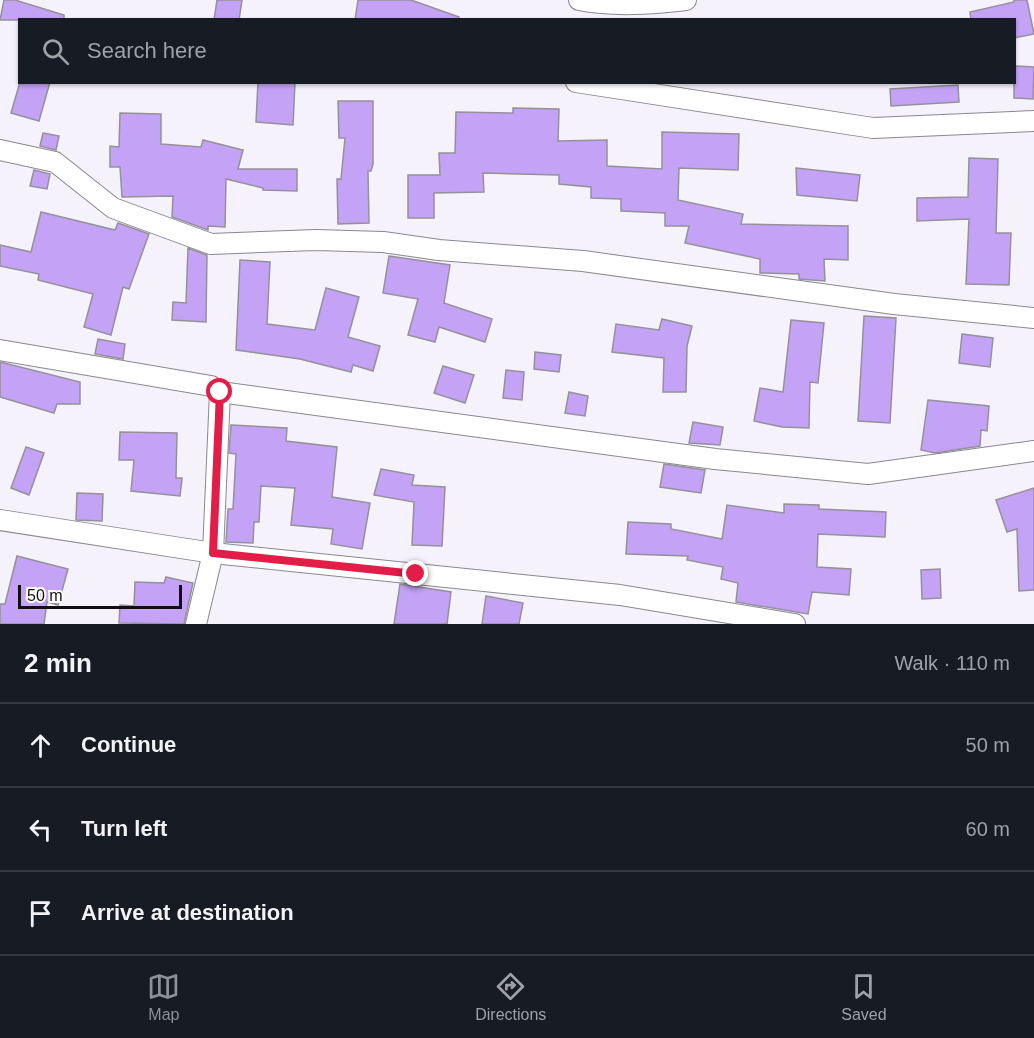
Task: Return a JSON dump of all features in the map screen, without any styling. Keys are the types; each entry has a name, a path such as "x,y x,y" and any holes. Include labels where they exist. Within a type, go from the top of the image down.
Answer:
{"street":[{"path":"579,0 600,4 648,4 686,0"},
{"path":"589,84 873,128 1034,121"},
{"path":"0,150 55,162 113,208 211,244 316,240 383,242 439,250 584,261 894,304 1034,318"},
{"path":"0,350 211,386 220,392 715,459 868,474 1034,451"},
{"path":"196,624 213,553 220,392"},
{"path":"0,520 213,553 620,595 795,624"}],"building":[{"path":"4,0 15,0 64,15 64,18 0,20"},
{"path":"217,0 242,0 239,18 214,18"},
{"path":"358,0 411,0 459,17 459,18 355,18"},
{"path":"1014,0 1027,0 1034,34 1016,38 1016,18 971,18 970,12 1014,2"},
{"path":"1016,66 1034,67 1033,99 1014,98"},
{"path":"19,84 49,84 39,121 11,113"},
{"path":"258,84 295,84 293,125 256,122"},
{"path":"958,85 959,102 891,106 890,89"},
{"path":"338,101 373,101 373,164 371,171 368,171 369,223 338,224 337,179 341,179 345,138 339,138"},
{"path":"513,108 559,109 558,141 607,140 607,166 662,169 662,132 739,134 738,170 679,168 678,200 743,214 741,224 848,226 848,260 824,259 825,281 799,279 799,274 760,273 760,259 685,243 689,226 665,226 665,213 621,211 621,199 591,198 591,187 559,184 559,175 483,173 484,192 434,193 434,218 408,218 408,175 440,175 439,153 455,153 456,112 513,113"},
{"path":"120,113 161,114 161,144 201,147 203,140 243,150 238,169 297,169 297,191 263,190 263,188 226,179 225,227 208,226 208,230 172,217 173,196 122,197 120,167 110,167 110,146 119,147"},
{"path":"43,133 59,136 56,150 40,146"},
{"path":"969,158 998,159 996,233 1011,233 1009,285 966,284 969,219 917,221 917,198 968,197"},
{"path":"796,168 860,175 857,201 797,195"},
{"path":"34,170 50,174 47,189 30,186"},
{"path":"41,212 115,230 118,223 149,234 129,289 123,287 111,335 84,327 93,294 38,280 39,274 0,266 0,245 31,252"},
{"path":"188,248 207,255 206,322 172,320 173,302 186,303"},
{"path":"389,256 450,265 444,303 492,319 485,342 439,327 435,342 408,335 418,299 383,293"},
{"path":"240,260 270,262 267,324 315,330 326,288 359,297 348,337 380,346 373,371 353,365 351,372 300,359 236,350"},
{"path":"864,316 896,318 890,423 858,421"},
{"path":"662,319 692,326 687,346 686,392 663,392 664,358 612,352 616,324 659,330"},
{"path":"791,320 824,323 818,383 810,382 809,428 782,427 754,421 760,388 783,392"},
{"path":"962,334 993,338 990,367 959,363"},
{"path":"98,339 125,344 123,359 95,354"},
{"path":"535,352 561,355 559,372 534,369"},
{"path":"0,362 80,382 80,404 57,404 54,413 0,397"},
{"path":"443,366 474,375 465,403 434,393"},
{"path":"506,370 524,372 522,400 503,398"},
{"path":"569,392 588,396 585,416 565,413"},
{"path":"928,400 989,406 987,431 981,430 980,446 935,453 921,450"},
{"path":"693,422 723,427 720,445 689,443"},
{"path":"231,425 287,428 286,441 337,447 332,497 370,503 362,549 331,544 333,529 291,525 295,488 261,486 259,522 254,522 253,543 226,542 228,509 233,509 236,454 229,453"},
{"path":"120,432 177,433 176,478 182,478 180,496 131,491 134,460 119,460"},
{"path":"26,447 44,453 29,495 11,488"},
{"path":"664,464 705,470 701,493 660,487"},
{"path":"381,469 414,475 412,485 445,487 442,546 412,545 414,502 374,495"},
{"path":"1034,488 1034,590 1019,591 1017,529 1007,532 996,500"},
{"path":"77,493 103,494 102,521 76,520"},
{"path":"784,504 819,505 819,509 886,512 885,537 818,534 817,567 851,569 849,595 812,592 808,614 736,602 738,583 721,579 723,567 687,560 688,556 626,554 628,522 671,524 671,529 722,539 727,505 784,513"},
{"path":"17,556 68,569 58,605 47,602 44,624 0,624 0,604 5,604"},
{"path":"940,569 941,598 922,599 921,570"},
{"path":"166,577 193,583 184,624 119,623 120,605 134,606 135,582 164,583"},
{"path":"400,584 451,592 447,624 394,624"},
{"path":"486,596 523,603 519,624 482,624"}],"route":[{"path":"220,392 213,553 416,574"}]}
